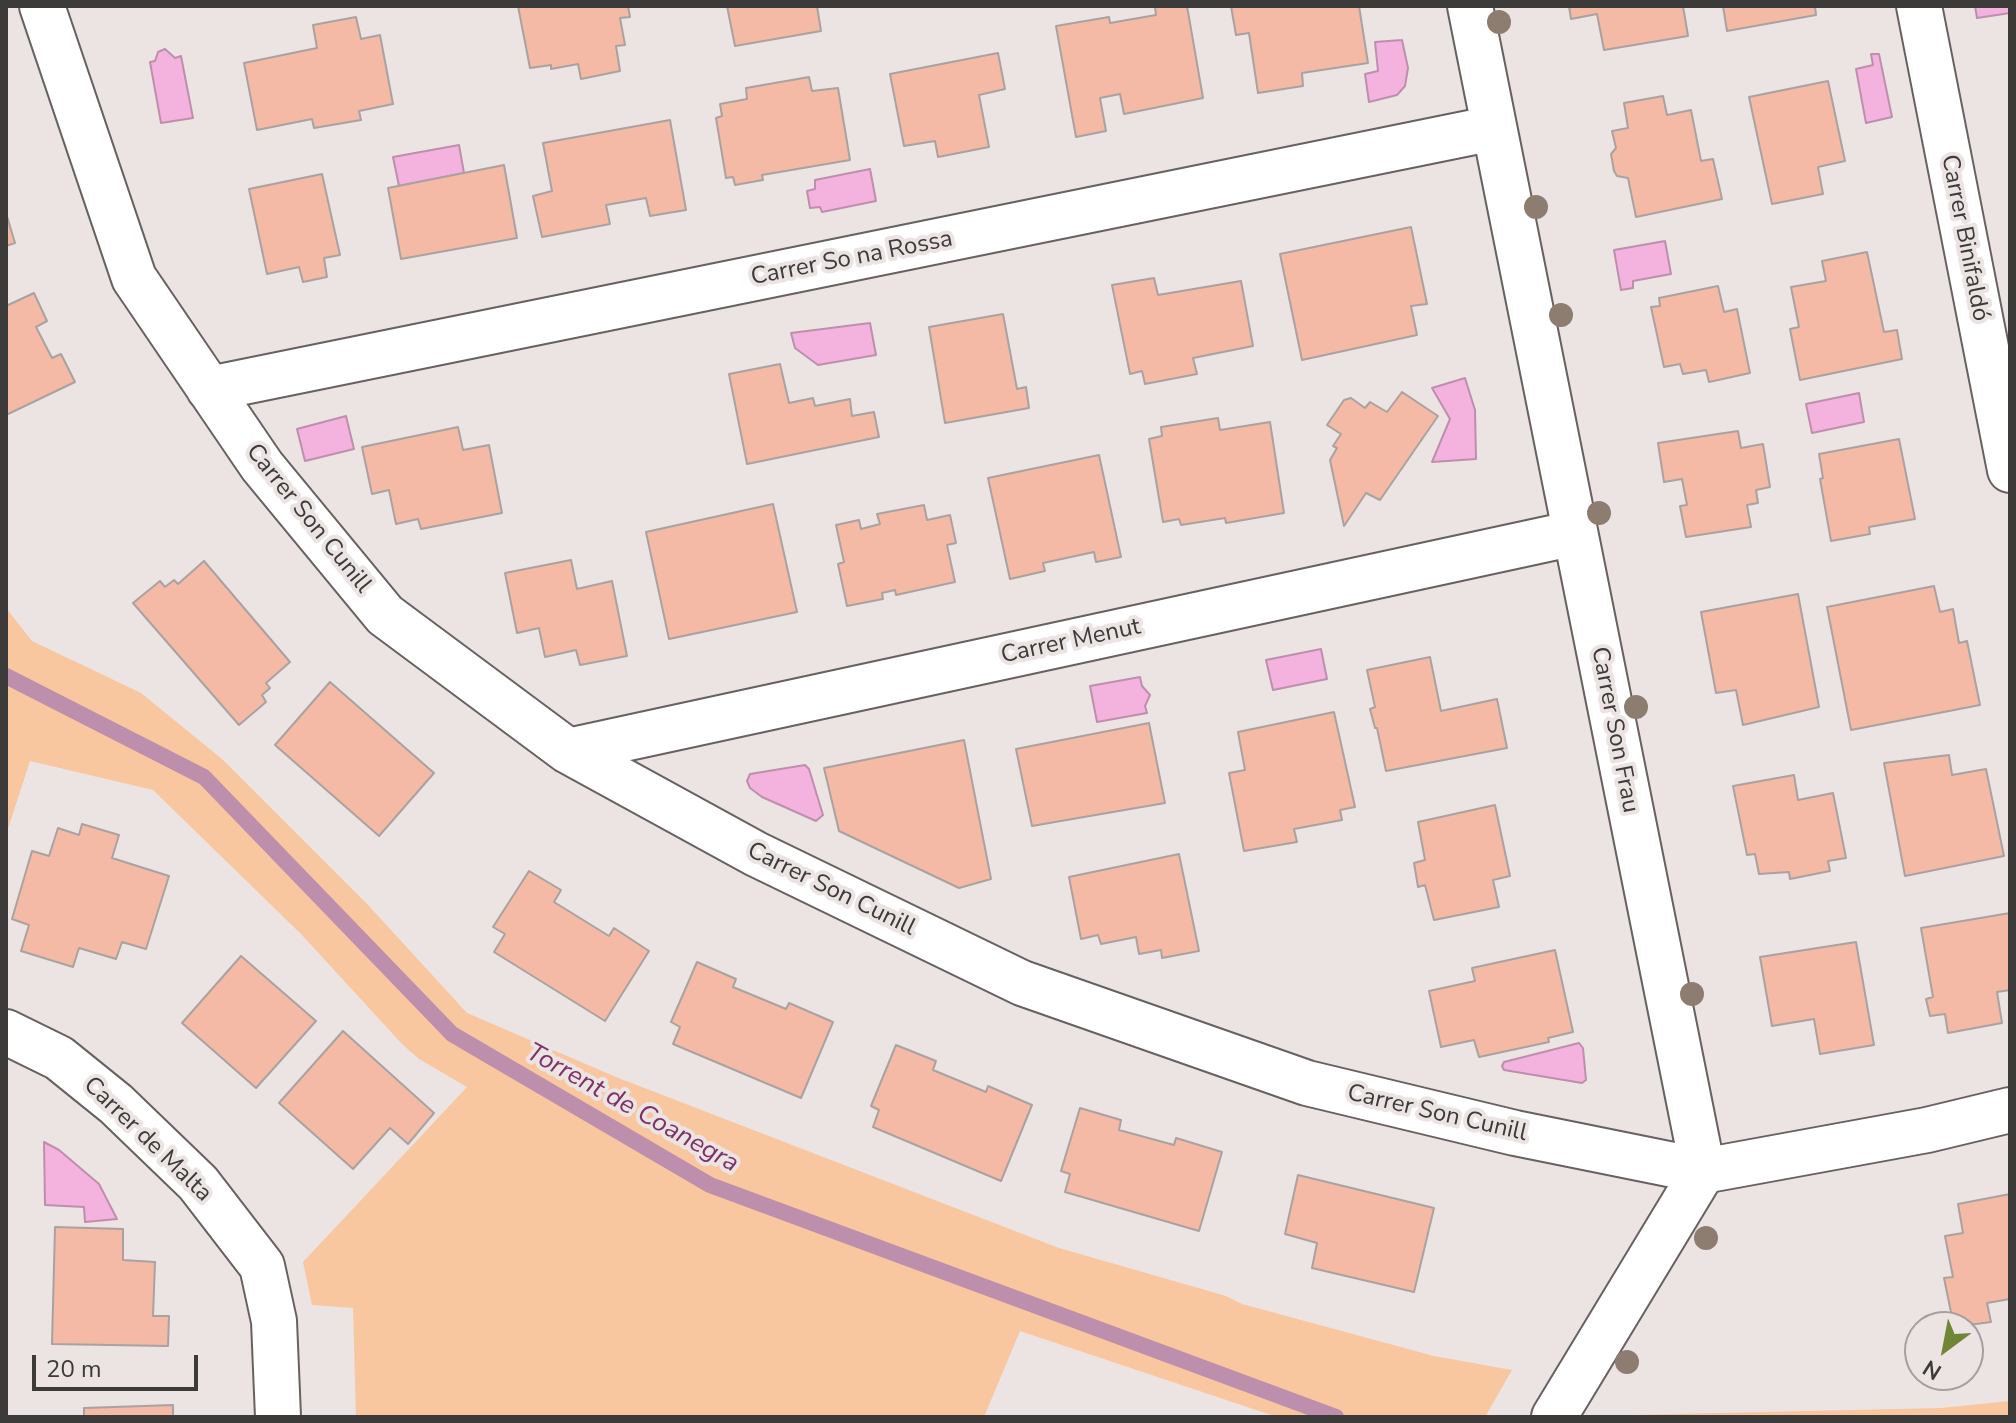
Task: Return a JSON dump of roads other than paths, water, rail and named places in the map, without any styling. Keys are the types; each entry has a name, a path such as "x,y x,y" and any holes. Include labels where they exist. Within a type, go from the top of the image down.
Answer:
{"street":[{"name":"Carrer Son Cunill","path":"42,6 134,278 262,466 385,615 568,751 756,854 1022,983 1307,1083 1515,1133 1703,1171 1927,1130 2010,1110"},
{"name":"Carrer Son Frau","path":"1470,6 1703,1171"},
{"name":"Carrer Binifaldó","path":"1919,6 2010,470"},
{"name":"Carrer So na Rossa","path":"209,389 1494,128"},
{"name":"Carrer Menut","path":"568,751 1575,533"},
{"name":"Carrer de Malta","path":"6,1032 59,1058 116,1104 198,1183 262,1266 274,1321 278,1417"},
{"path":"1564,1400 1703,1171"}],"waterway":[{"name":"Torrent de Coanegra","path":"6,676 204,777 452,1034 710,1185 1336,1417"}]}
